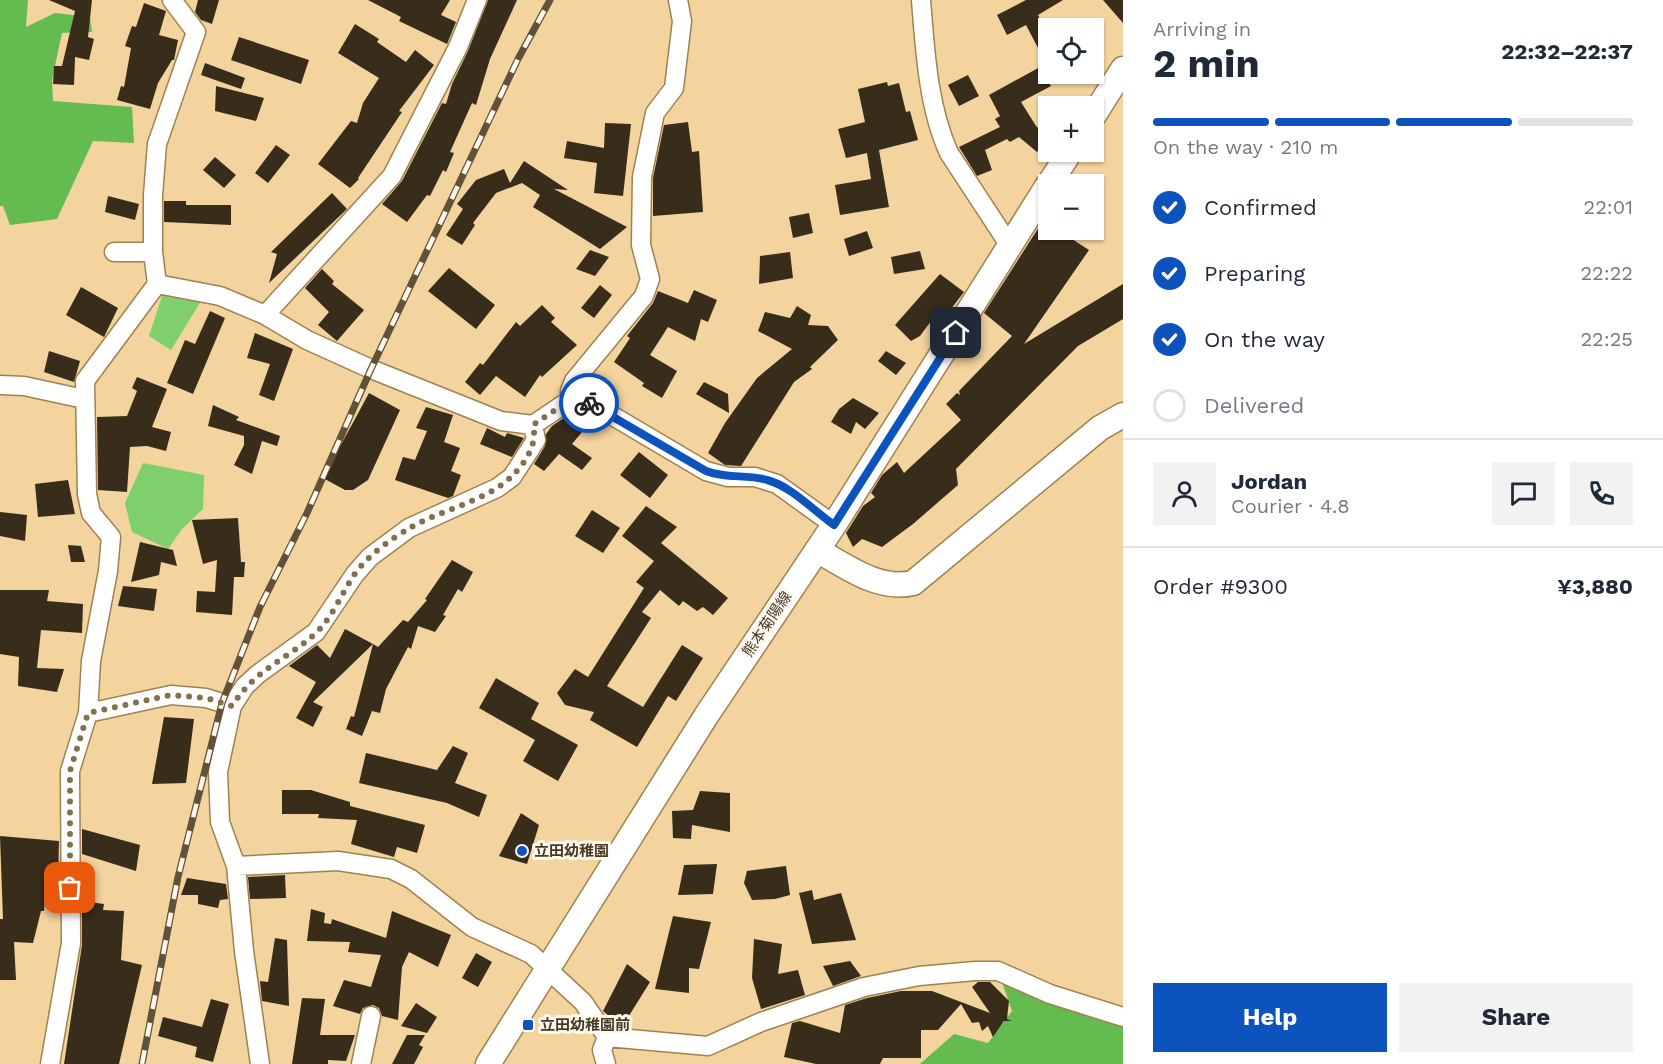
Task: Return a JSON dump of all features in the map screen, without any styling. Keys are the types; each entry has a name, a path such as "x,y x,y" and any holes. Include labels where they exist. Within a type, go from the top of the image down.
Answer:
{"main road":[{"path":"1104,99 1123,69"},
{"name":"熊本菊陽線","path":"488,1064 706,716 834,525 1038,202"},
{"path":"817,550 876,582 892,586 913,583 1101,428 1123,415"}],"street":[{"path":"50,1064 71,942 70,771 88,713 91,661 108,571 111,537 91,513 89,504 85,381 157,284 153,252 153,195 157,144 196,32 172,0"},
{"path":"265,315 392,177 458,47 477,0"},
{"path":"570,400 570,391 574,381 644,296 650,279 641,245 642,177 655,113 674,88 682,21 678,0"},
{"path":"921,0 926,54 941,136 949,153 1010,246"},
{"path":"114,252 153,252"},
{"path":"157,284 220,296 265,315 307,340 371,369 501,421 533,425 570,400 580,400 596,406 706,471 728,477 755,477 777,484 834,525"},
{"path":"0,385 24,386 84,399"},
{"path":"260,1064 236,867 220,822 218,772 232,706 245,686 258,674 316,632 355,574 370,557 409,528 497,488 512,477 536,440 533,425"},
{"path":"88,713 171,695 206,698 232,706"},
{"path":"236,867 338,861 392,869 411,879 472,927 531,954 583,1002 607,1036 708,1046 761,1022 864,987 918,976 975,971 998,971 1050,994 1123,1017"},
{"path":"361,1064 371,1016"},
{"path":"606,1064 602,1050 607,1036"}],"green space":[{"path":"0,0 28,0 26,27 55,13 90,17 92,32 62,33 52,80 53,101 132,107 134,143 93,141 57,219 10,225 3,206 0,206"},
{"path":"163,293 201,301 171,350 149,336"},
{"path":"143,463 204,475 203,509 182,529 168,549 132,532 125,503"},
{"path":"998,971 1123,1017 1123,1064 920,1064 954,1034 988,1043 1012,1011"}],"building":[{"path":"49,0 92,0 88,37 94,39 89,60 75,57 74,85 53,84 54,66 62,66 75,11"},
{"path":"198,0 219,0 212,24 201,20 195,12"},
{"path":"368,0 450,0 441,15 456,22 447,44 399,21 401,17"},
{"path":"488,0 517,0 490,59 476,105 472,103 450,152 454,153 446,172 443,170 430,196 427,195 407,222 382,204 402,181 442,103 446,104 452,84"},
{"path":"1026,0 1063,0 1038,15 1038,48 1026,25 1007,35 997,15"},
{"path":"1103,0 1123,0 1123,23"},
{"path":"144,3 166,11 159,35 178,40 174,60 158,83 150,109 117,100 121,86 124,87 131,48 125,46 132,26 136,27"},
{"path":"355,24 379,39 377,42 406,62 415,50 434,65 399,111 402,112 359,179 350,188 318,164 351,121 357,123 363,103 379,78 338,53"},
{"path":"239,37 309,60 301,84 231,60"},
{"path":"205,63 245,78 241,89 201,75"},
{"path":"1038,68 1038,84 1050,84 1051,86 1021,102 1038,128 1037,152 1019,137 1010,142 1007,139 985,150 992,170 977,176 959,147 1000,127 995,119 1000,116 989,95"},
{"path":"968,75 979,96 959,106 948,85"},
{"path":"887,82 888,86 899,83 906,112 910,111 918,140 879,150 889,207 840,215 835,185 871,179 867,153 846,158 838,129 865,122 858,89"},
{"path":"216,86 264,98 256,121 215,111"},
{"path":"688,122 692,152 699,151 703,212 653,216 653,178 664,125"},
{"path":"605,123 631,124 623,196 594,193 597,163 564,158 567,141 604,148"},
{"path":"276,145 290,155 268,183 255,173"},
{"path":"215,157 236,175 224,188 203,170"},
{"path":"524,161 568,190 554,189 627,227 600,249 533,207 540,195 522,183 496,193 473,223 475,225 462,245 446,235 463,209 457,204 476,180 504,169 510,183"},
{"path":"332,193 347,209 269,283 277,254 271,252"},
{"path":"108,196 139,204 135,220 105,212"},
{"path":"164,201 186,201 186,205 231,205 231,225 164,222"},
{"path":"809,213 813,233 793,238 789,217"},
{"path":"1038,229 1038,240 1074,240 1089,250 1024,344 1123,284 1123,319 1078,346 956,469 958,485 882,547 862,539 853,547 846,533 863,506 875,497 871,493 882,475 897,462 904,473 961,420 946,404 957,393 960,395 959,391 1012,336 984,313"},
{"path":"867,231 873,248 849,256 844,239"},
{"path":"590,250 609,257 595,276 576,269"},
{"path":"920,251 925,269 894,274 891,257"},
{"path":"790,252 793,278 759,284 760,256"},
{"path":"449,268 495,305 476,329 428,291"},
{"path":"322,269 334,281 332,284 364,310 337,341 318,325 329,312 305,288"},
{"path":"940,274 964,292 941,322 934,317 920,336 911,341 895,325"},
{"path":"600,285 612,295 594,318 581,308"},
{"path":"81,287 118,308 104,337 66,315"},
{"path":"694,290 717,300 708,322 701,319 695,341 668,327 650,355 677,371 662,398 642,386 644,383 614,362 630,338 627,336 653,303 658,291 688,303"},
{"path":"542,305 555,318 551,322 577,345 542,377 540,375 525,397 496,376 480,395 465,382 480,363 483,365 516,322 520,326"},
{"path":"797,306 811,315 808,325 828,326 838,340 810,367 812,369 794,382 741,466 725,465 708,453 725,423 757,378 792,349 758,331 765,312 790,318"},
{"path":"210,311 225,318 193,394 167,383 185,340 195,344"},
{"path":"255,333 293,349 274,401 259,395 270,364 247,358"},
{"path":"49,351 80,361 74,382 44,372"},
{"path":"886,351 906,363 896,375 878,361"},
{"path":"137,377 167,389 152,427 171,432 166,451 147,446 130,447 127,492 98,490 97,417 127,416 137,391 132,388"},
{"path":"704,382 728,394 729,413 696,394"},
{"path":"369,393 400,410 368,480 353,490 345,490 323,478"},
{"path":"853,398 879,413 865,429 856,422 851,434 831,422 839,409"},
{"path":"213,405 239,417 236,420 280,436 277,446 262,441 252,474 234,465 244,445 244,436 208,426"},
{"path":"426,407 453,415 444,442 460,448 451,471 461,475 453,496 448,498 395,480 403,457 415,460 427,431 416,428"},
{"path":"571,413 587,426 572,444 592,458 582,470 559,454 544,471 534,464 545,446 546,434 552,426"},
{"path":"487,428 505,437 507,433 524,438 512,457 480,444"},
{"path":"639,452 668,475 650,498 620,475"},
{"path":"68,480 75,514 38,517 35,484"},
{"path":"646,506 677,527 661,543 728,598 713,615 703,607 697,611 683,601 679,606 660,590 642,612 651,618 607,686 643,707 682,645 703,658 676,701 668,696 637,747 590,720 594,712 565,705 557,693 575,669 588,677 644,588 636,582 654,561 622,536"},
{"path":"592,510 620,528 603,553 575,536"},
{"path":"0,512 27,515 25,541 0,536"},
{"path":"238,518 241,562 245,562 244,577 234,577 232,615 196,612 197,591 215,592 217,560 203,564 192,520"},
{"path":"140,542 173,550 177,566 161,562 159,575 131,582"},
{"path":"68,545 81,546 85,562 71,562"},
{"path":"452,560 473,572 462,592 458,589 443,615 446,616 435,632 418,626 411,649 408,647 386,689 380,713 372,711 362,736 346,729 351,716 354,717 373,644 378,647 403,620 408,622 427,600 425,599"},
{"path":"123,586 157,589 154,611 118,606"},
{"path":"0,590 49,590 47,601 83,604 82,633 41,630 37,668 64,669 57,692 18,686 19,657 0,654"},
{"path":"345,629 373,644 313,702 323,707 313,727 296,718 316,682 289,666 317,645 330,658"},
{"path":"496,678 539,703 531,719 578,745 558,781 523,761 535,740 479,708"},
{"path":"164,717 194,719 186,783 152,784"},
{"path":"453,746 468,753 455,783 487,795 479,817 447,803 359,783 366,753 437,770"},
{"path":"282,790 311,790 350,802 350,806 425,825 417,853 397,847 394,857 351,844 357,820 318,818 319,814 282,814"},
{"path":"700,791 730,793 730,832 692,825 691,839 673,838 672,811 693,810"},
{"path":"521,813 539,825 527,864 499,856"},
{"path":"82,829 140,845 136,871 82,854"},
{"path":"0,836 59,841 58,885 46,883 44,911 41,911 33,943 14,942 16,980 0,980 0,919 3,919"},
{"path":"717,864 713,894 678,895 684,865"},
{"path":"786,866 790,895 775,899 752,900 744,883 747,871"},
{"path":"285,875 286,898 250,899 248,877"},
{"path":"187,878 226,884 228,899 220,900 218,908 198,904 198,895 181,895"},
{"path":"812,890 814,900 841,893 856,940 812,944 799,893"},
{"path":"82,901 104,904 103,910 124,911 121,960 142,965 119,1064 64,1064 82,945"},
{"path":"311,909 325,913 324,923 331,924 332,919 386,938 392,911 451,935 438,967 409,952 402,967 398,1020 382,1016 379,1008 373,1005 363,1008 360,1014 333,1006 344,980 371,987 381,955 348,952 350,942 307,941"},
{"path":"673,916 711,922 699,969 689,968 689,993 655,989"},
{"path":"275,938 287,940 289,1006 262,1001 260,981 268,982"},
{"path":"754,939 782,944 778,974 798,970 805,995 761,1009 752,978"},
{"path":"476,953 492,962 478,987 462,978"},
{"path":"850,961 861,976 833,986 823,966"},
{"path":"627,964 650,982 622,1027 603,1011"},
{"path":"978,982 990,982 1009,1001 1007,1019 1012,1021 1004,1021 993,1037 988,1026 982,1031 979,1022 972,1023 961,1004 938,1030 921,1030 921,1058 883,1058 880,1064 816,1064 784,1057 792,1023 800,1021 840,1033 845,1005 867,998 901,991 932,991 990,1013 972,987"},
{"path":"302,998 325,999 320,1035 355,1035 346,1061 328,1060 328,1064 292,1064"},
{"path":"211,999 229,1004 213,1062 195,1057 197,1047 158,1036 163,1017 202,1027"},
{"path":"416,1003 437,1017 427,1033 401,1026"},
{"path":"407,1035 425,1035 419,1045 423,1047 414,1064 392,1064"}],"railway":[{"path":"142,1064 178,877 222,703 260,607 307,513 371,369 518,59 550,0"}],"way so far":[{"path":"70,888 70,771 88,713 171,695 206,698 232,706 245,686 258,674 316,632 331,613 355,574 370,557 409,528 497,488 512,477 531,449 536,440 533,425 544,420 560,404 570,400 589,403"}],"place":[{"name":"立田幼稚園","path":"522,851"},
{"name":"立田幼稚園前","path":"528,1025"}],"route":[{"path":"589,403 706,471 728,477 755,477 769,480 834,525 956,333"}]}
